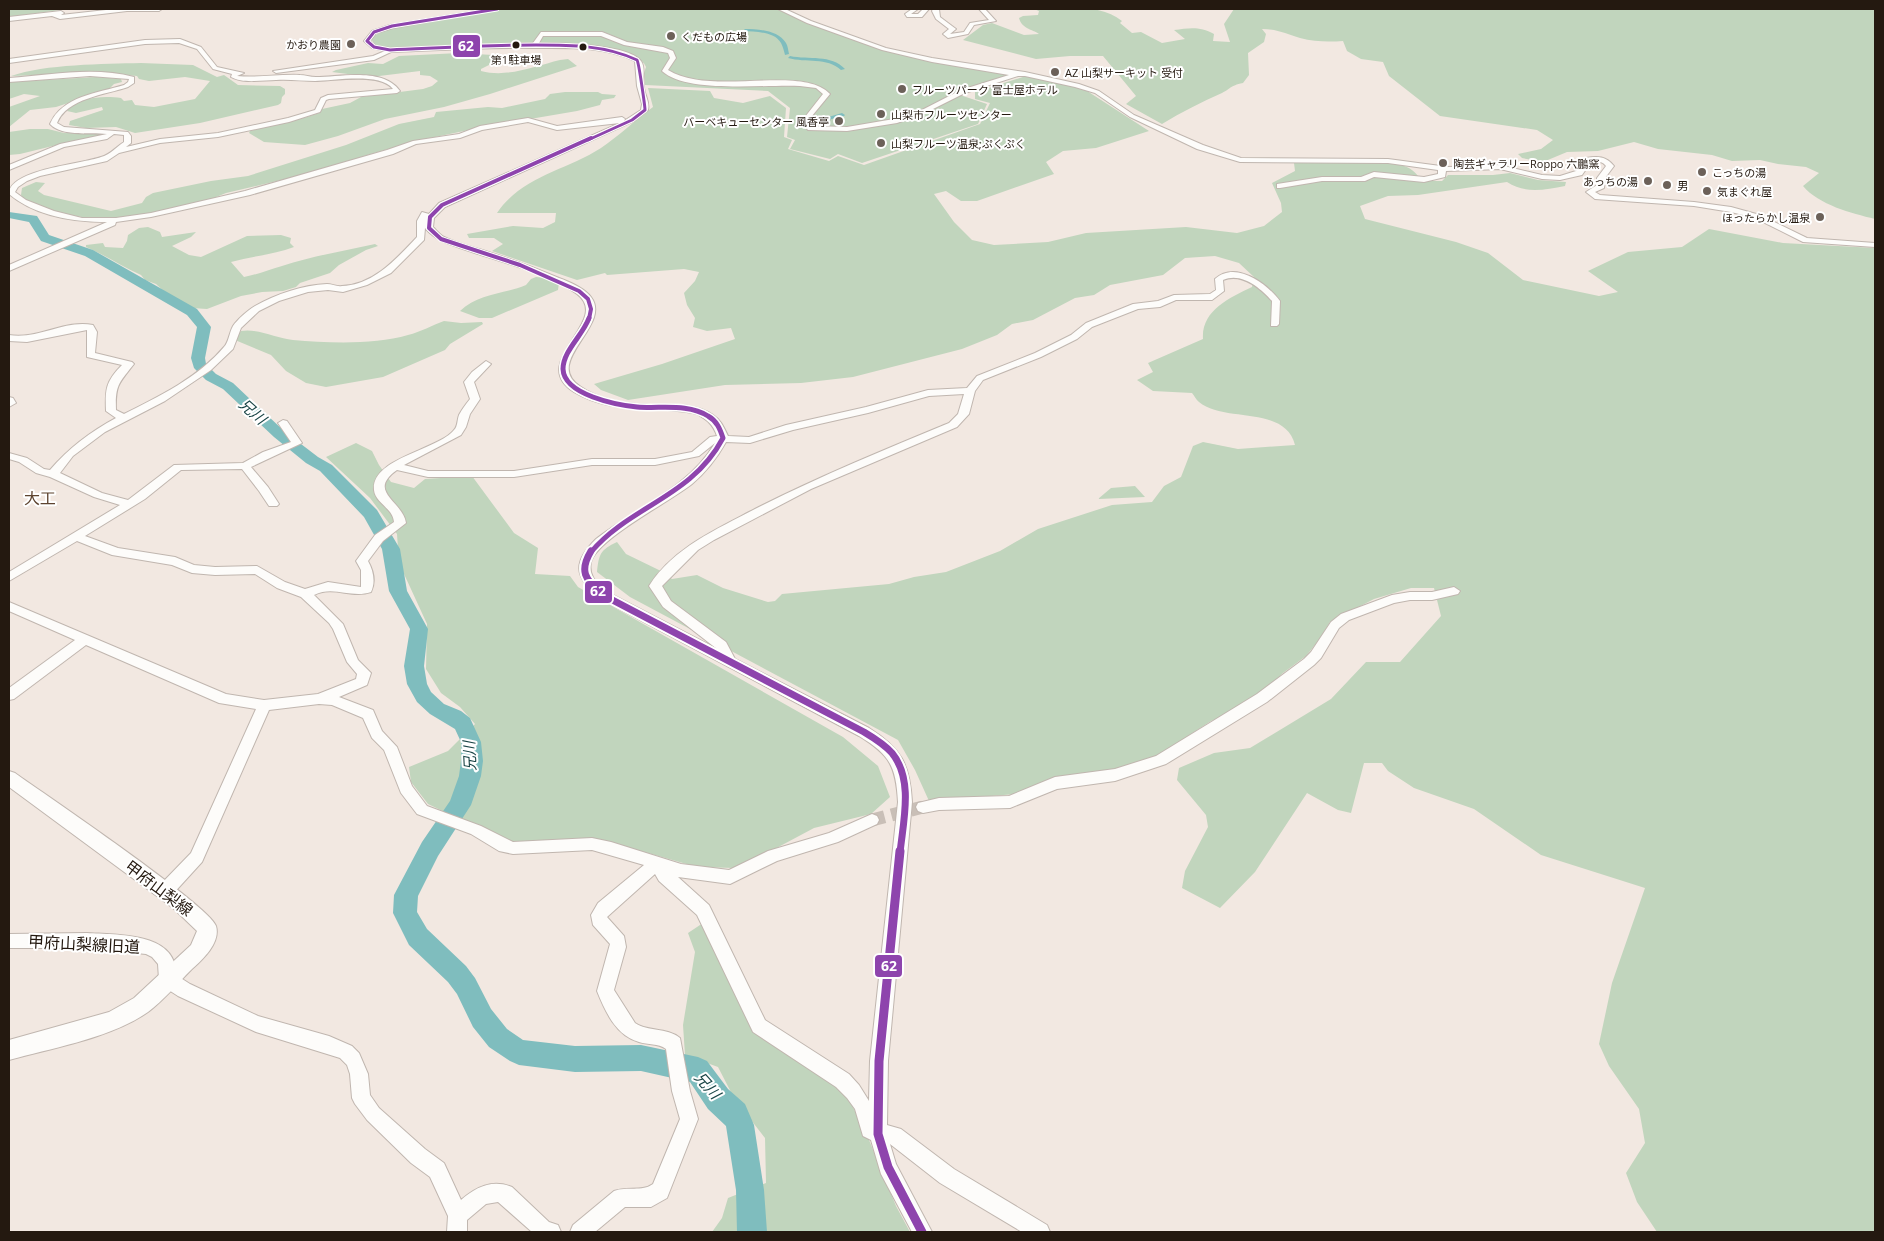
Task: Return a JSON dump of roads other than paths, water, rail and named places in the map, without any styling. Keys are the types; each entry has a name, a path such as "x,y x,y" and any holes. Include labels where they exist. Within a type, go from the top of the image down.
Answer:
{"main road":[{"name":"甲府山梨線","path":"9,778 165,891 192,912 207,928 206,940 198,951 141,1005 113,1021 9,1050"}],"street":[{"path":"9,18 87,9"},
{"path":"53,14 60,16 128,9 159,9"},
{"path":"53,474 69,454 101,430 161,399 208,368 230,347 237,327 245,318 264,304 314,288 328,286 352,288 388,271 421,238 421,221 425,214 434,207 617,126 638,116 646,108 639,84 639,62 630,56 600,48 570,45 390,50 371,46 368,43 367,38 374,32 392,26 497,9"},
{"path":"781,9 809,22 884,49 932,60 1025,74 1077,85 1097,92 1132,116 1194,144 1235,159 1260,162 1388,161 1442,168 1500,167 1542,177 1560,178 1575,175 1589,160 1598,159 1606,161 1610,166 1602,178 1601,186 1590,192 1598,197 1665,200 1720,208 1764,219 1797,238 1875,245"},
{"path":"915,9 908,14 909,16 920,16 926,9"},
{"path":"936,9 938,18 953,28 946,34 948,36 966,33 972,24 993,21 982,9"},
{"path":"534,46 545,34 602,34 632,46 667,50 673,54 673,58 665,72 671,77 687,82 799,84 821,87 827,94 804,122 808,128 819,131 839,130 907,118 926,111 956,95 1016,74"},
{"path":"541,46 545,34"},
{"path":"9,61 138,43 180,41 199,48 215,68 236,73 270,72 328,64 380,56 390,50"},
{"path":"117,151 160,141 211,137 302,117 318,111 323,99 328,97 397,91 390,83 373,80 366,76 331,79 249,79 234,77 236,73"},
{"path":"9,80 103,75 132,78 131,83 126,86 66,106 60,110 53,120 54,126 64,130 126,133 128,136 127,143 104,159 26,177 12,188 11,192 23,202 52,213 82,220 116,220 152,215 247,193 390,152 415,142 460,136 480,128 528,120 557,128 622,119 617,126"},
{"path":"9,168 62,145 108,138 112,135 110,132"},
{"path":"9,168 26,177"},
{"path":"1280,186 1322,179 1365,180 1365,177 1374,174 1430,179 1442,175 1442,168"},
{"path":"442,205 430,217 428,223 437,236 560,281 584,294 592,307 588,319 565,360 564,372 568,382 584,393 630,405 681,407 700,412 714,419 723,438"},
{"path":"9,268 58,248 116,220"},
{"path":"730,661 721,645 667,604 656,586 688,552 710,537 807,487 953,425 964,416 967,410 970,391 980,378 1038,355 1074,337 1089,325 1136,306 1160,304 1174,298 1212,297 1219,294 1219,279 1226,275 1244,276 1272,297 1277,305 1274,324"},
{"path":"9,338 21,340 53,332 90,327 92,332 90,355 129,364 116,377 110,391 111,411 124,419"},
{"path":"305,594 330,585 349,591 363,591 367,589 368,570 362,560 379,538 400,523 400,516 379,489 382,479 394,466 448,440 459,431 465,414 475,399 470,382 475,374 486,364"},
{"path":"394,466 428,474 514,474 592,462 655,462 695,454 714,439 750,440 790,427 868,410 928,393 970,391"},
{"path":"9,400 11,402 9,404"},
{"path":"9,577 130,504 178,467 245,466 267,454 297,443 283,423"},
{"path":"723,438 715,452 691,479 595,545 587,557 584,570 590,584 601,594 880,742 892,752 904,776 905,802 878,1061 878,1134 888,1167 922,1232"},
{"path":"9,456 23,460 40,471 53,474 98,495 130,504"},
{"path":"245,466 264,489 273,504"},
{"path":"75,536 116,552 175,561 192,569 215,571 257,570 281,585 305,594 339,628 353,662 364,673 362,682 319,699"},
{"path":"923,807 939,804 1010,802 1055,784 1116,775 1161,760 1262,698 1309,662 1316,655 1335,625 1345,617 1392,599 1410,596 1432,596 1454,591"},
{"path":"9,606 224,699 264,705 319,699 333,700 368,714 377,734 390,747 406,789 418,806 428,814 476,830 504,846 513,848 592,844 611,848 681,871 730,876 773,856 833,838 872,820"},
{"path":"9,696 84,640"},
{"path":"165,891 197,857 264,705"},
{"path":"657,863 664,876 672,880 703,910 759,1026 769,1035 836,1076 850,1088 862,1104 869,1130 878,1134 895,1135 947,1176 1040,1232"},
{"path":"580,1232 622,1198 651,1197 660,1191 688,1128 689,1119 681,1091 674,1044 669,1040 638,1034 628,1029 605,991 618,947 618,941 599,920 599,915 604,908 629,889 657,863"},
{"name":"甲府山梨線旧道","path":"9,941 136,944 154,950 164,959 169,970 167,979"},
{"path":"167,979 184,990 256,1024 329,1045 346,1052 353,1059 359,1074 361,1098 373,1114 418,1156 437,1170 457,1224 481,1196 496,1191 505,1194 544,1230 551,1232"}],"waterway":[{"path":"745,30 760,31 776,36 784,44 787,54"},
{"path":"790,57 825,60 838,64 843,69"},
{"path":"828,118 842,115"},
{"name":"兄川","path":"9,215 33,219 45,238 89,253 192,312 204,327 198,358 199,365 211,377 228,386 279,434 312,460 326,468 371,514 391,549 398,591 419,629 414,666 417,684 424,697 437,709 454,717 463,724 471,742 472,761 470,776 460,805 430,849 406,895 405,913 418,937 457,974 466,986 482,1018 498,1038 519,1052 575,1059 641,1058 698,1070 718,1099 735,1114 740,1125 750,1190 752,1232"}],"tunnel":[{"path":"872,820 923,807"}],"place":[{"name":"くだもの広場","path":"671,36"},
{"name":"かおり農園","path":"351,44"},
{"name":"第1駐車場","path":"516,45"},
{"name":"AZ 山梨サーキット 受付","path":"1055,72"},
{"name":"フルーツパーク 富士屋ホテル","path":"902,89"},
{"name":"山梨市フルーツセンター","path":"881,114"},
{"name":"バーベキューセンター 風香亭","path":"839,121"},
{"name":"山梨フルーツ温泉;ぷくぷく","path":"881,143"},
{"name":"陶芸ギャラリーRoppo 六鵬窯","path":"1443,163"},
{"name":"こっちの湯","path":"1702,172"},
{"name":"あっちの湯","path":"1648,181"},
{"name":"男","path":"1667,185"},
{"name":"気まぐれ屋","path":"1707,191"},
{"name":"ほったらかし温泉","path":"1820,217"}],"district":[{"name":"大工","path":"40,498"}]}
